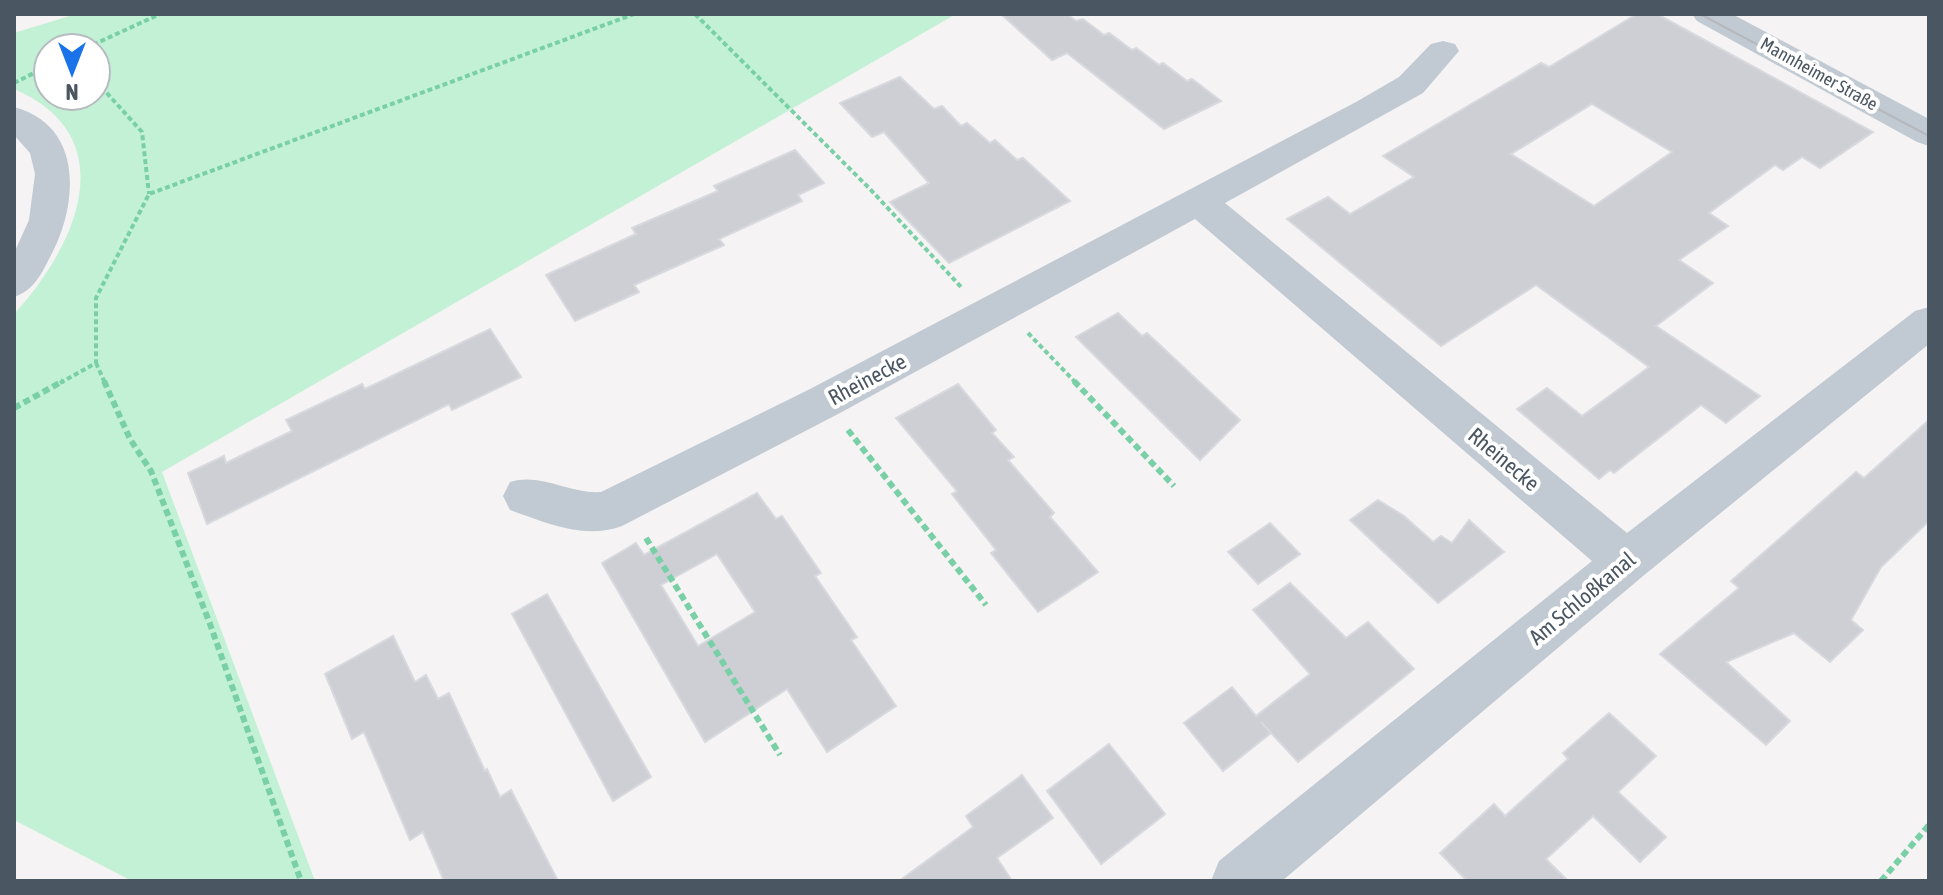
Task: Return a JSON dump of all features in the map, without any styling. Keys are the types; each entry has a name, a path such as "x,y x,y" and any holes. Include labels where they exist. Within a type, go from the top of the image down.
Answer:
{"street":[{"name":"Mannheimer Straße","path":"1708,14 1929,134"},
{"name":"Rheinecke","path":"526,496 584,513 606,512 995,311 1411,85 1443,51"},
{"path":"14,118 40,140 54,169 52,216 33,259 14,282"},
{"name":"Rheinecke","path":"1198,201 1626,561"},
{"name":"Am Schloßkanal","path":"1239,881 1626,561 1929,322"}],"path":[{"path":"112,36 160,14"},
{"path":"149,194 634,14"},
{"path":"695,14 1174,486"},
{"path":"14,83 32,74"},
{"path":"112,99 142,132 149,194 96,298 96,363 130,439 151,471 210,624 301,881"},
{"path":"14,408 96,363"},
{"path":"825,401 986,605"},
{"path":"624,503 780,755"},
{"path":"1881,881 1929,825"}],"green space":[{"path":"76,14 956,14 162,472 315,881 132,881 14,820 14,314 56,257 71,226 79,194 80,164 70,135 51,112 112,112 112,32 32,32 32,100 14,89 14,33"}],"building":[{"path":"1001,14 1067,14 1076,21 1083,19 1104,35 1109,33 1159,65 1163,63 1187,81 1192,79 1221,101 1164,129 1067,53 1052,60"},
{"path":"1637,14 1657,14 1873,132 1820,168 1802,157 1783,170 1775,165 1709,213 1728,226 1679,260 1713,283 1656,326 1760,396 1726,423 1701,405 1614,473 1610,470 1599,479 1517,409 1547,388 1582,416 1649,367 1536,285 1441,346 1287,219 1328,197 1350,214 1414,177 1383,156 1541,63 1549,67","holes":["1592,104 1672,152 1594,206 1511,154"]},
{"path":"900,77 934,109 942,106 961,126 967,123 990,143 995,140 1017,160 1023,158 1070,201 949,263 890,202 929,183 884,132 872,137 840,103"},
{"path":"795,150 824,183 798,195 802,201 719,239 724,245 634,285 639,292 575,321 546,275 636,234 632,228 718,191 714,186"},
{"path":"1118,313 1142,336 1147,333 1240,420 1200,460 1076,337"},
{"path":"490,329 521,377 452,410 449,404 207,524 188,473 224,456 226,463 292,431 286,420 362,384 365,389"},
{"path":"958,384 996,430 992,433 1014,457 1008,460 1054,513 1050,517 1098,572 1038,612 991,553 996,550 952,494 957,491 896,418"},
{"path":"1929,420 1929,521 1881,567 1851,620 1863,630 1830,662 1794,633 1726,662 1790,721 1766,745 1660,654 1739,588 1731,581 1856,472 1864,478"},
{"path":"757,493 776,519 782,516 821,573 815,576 857,637 851,640 896,706 827,752 787,689 705,742 602,563 636,543 644,555","holes":["717,554 755,612 698,646 661,585"]},
{"path":"1378,500 1404,516 1433,542 1441,536 1452,543 1469,520 1504,552 1438,603 1350,520"},
{"path":"1270,523 1300,554 1258,584 1228,552"},
{"path":"1290,583 1346,638 1368,622 1414,669 1298,762 1261,722 1271,733 1223,771 1184,723 1232,687 1256,716 1310,674 1253,610"},
{"path":"547,594 651,777 613,801 512,614"},
{"path":"393,636 415,682 426,675 438,699 449,693 500,797 511,790 558,881 444,881 423,832 410,840 364,732 352,739 325,674"},
{"path":"1609,713 1656,756 1618,792 1666,837 1640,862 1593,816 1546,859 1568,881 1467,881 1440,853 1494,804 1505,816 1568,759 1563,753"},
{"path":"1109,744 1165,814 1101,864 1047,791"},
{"path":"1022,775 1053,818 997,858 1012,881 899,881 973,827 966,816"}],"tram line":[{"path":"1700,14 1929,136"}]}
